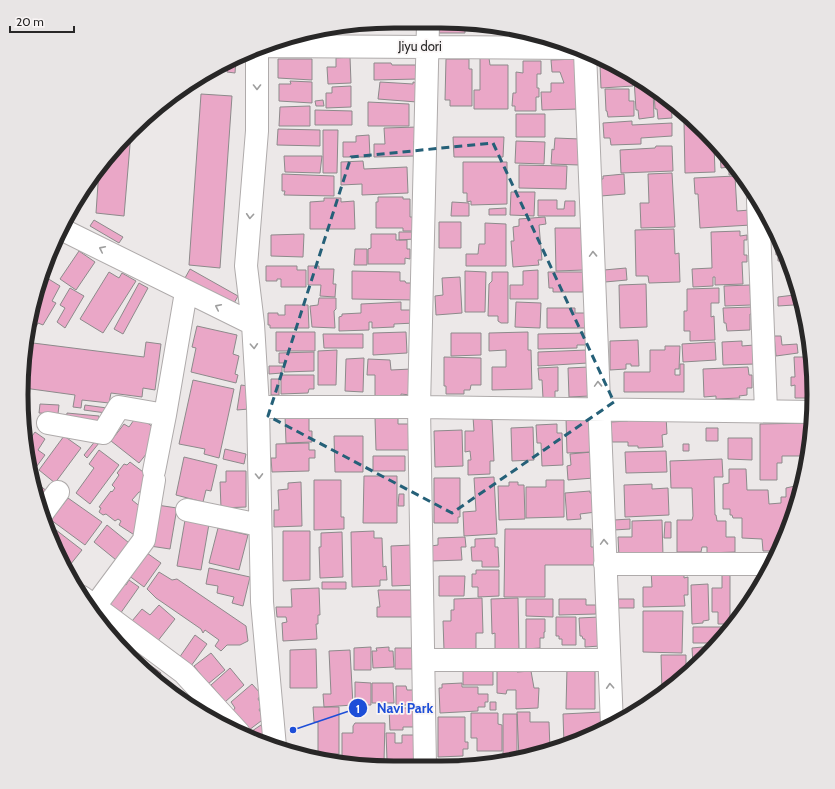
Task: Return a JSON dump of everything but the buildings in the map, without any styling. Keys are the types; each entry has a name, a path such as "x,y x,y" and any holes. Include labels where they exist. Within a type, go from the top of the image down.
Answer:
{"street":[{"path":"425,761 420,407 428,28"},
{"name":"Jiyu dori","path":"280,46 560,48"},
{"path":"258,54 257,131 246,266 253,324 258,407 262,602 274,741"},
{"path":"585,58 608,660 612,718"},
{"path":"758,212 766,411"},
{"path":"66,232 253,324"},
{"path":"91,599 144,540 186,292"},
{"path":"48,423 103,433 119,407 165,415"},
{"path":"258,407 420,407 806,412"},
{"path":"46,508 58,492"},
{"path":"187,510 260,525"},
{"path":"605,564 765,564"},
{"path":"96,606 184,673 228,721"},
{"path":"424,660 608,660"}],"highlighted area":[{"path":"493,143 614,402 452,513 268,416 351,157"}],"place":[{"name":"Navi Park","path":"293,730"}]}
